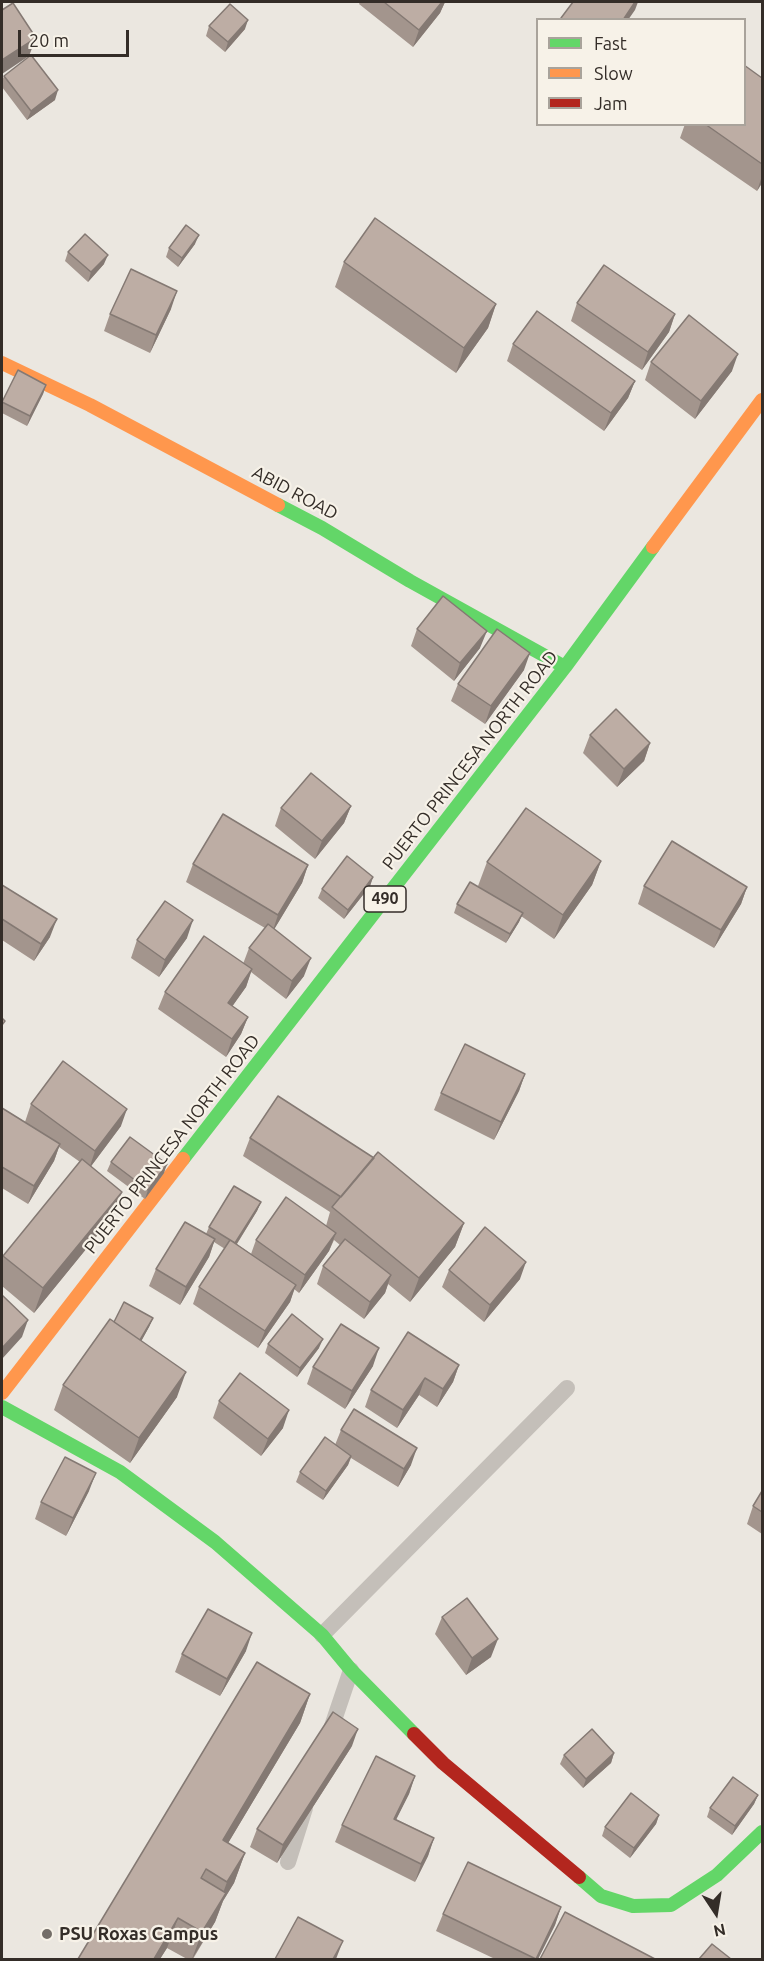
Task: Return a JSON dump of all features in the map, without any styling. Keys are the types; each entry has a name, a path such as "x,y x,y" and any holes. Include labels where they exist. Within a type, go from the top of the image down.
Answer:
{"street":[{"name":"ABID ROAD","path":"2,363 90,405 312,522 410,581 565,667"},
{"name":"PUERTO PRINCESA NORTH ROAD","path":"2,1393 565,667 762,400"},
{"path":"2,1407 120,1473 215,1542 322,1635 351,1671 443,1763 601,1896 633,1906 671,1905 717,1875 762,1832"}],"lane":[{"path":"322,1635 567,1388"},
{"path":"326,1746 351,1671"},
{"path":"288,1862 311,1789"}],"building":[{"path":"384,2 442,2 419,30"},
{"path":"573,2 635,2 624,18 561,18"},
{"path":"13,3 36,38 2,60 2,10"},
{"path":"230,4 248,20 228,42 209,26"},
{"path":"31,55 58,90 31,111 4,76"},
{"path":"746,66 762,78 762,164 708,126 746,126"},
{"path":"375,218 496,304 464,348 344,262"},
{"path":"186,225 199,235 182,258 169,248"},
{"path":"85,234 108,255 91,272 68,252"},
{"path":"604,265 675,314 648,352 577,303"},
{"path":"131,269 177,291 156,335 110,314"},
{"path":"537,311 635,381 611,413 513,344"},
{"path":"689,315 738,354 701,401 651,362"},
{"path":"18,370 46,385 30,416 2,402"},
{"path":"443,596 487,631 460,663 417,629"},
{"path":"497,629 530,653 491,706 458,684"},
{"path":"616,709 650,743 624,769 590,735"},
{"path":"311,773 351,806 322,841 281,808"},
{"path":"526,808 601,861 563,915 487,862"},
{"path":"223,814 308,865 278,915 193,864"},
{"path":"672,841 747,887 721,930 644,886"},
{"path":"347,856 373,877 348,910 322,889"},
{"path":"470,882 523,913 510,934 457,904"},
{"path":"2,885 57,919 41,944 2,919"},
{"path":"165,901 193,920 165,960 137,940"},
{"path":"268,924 311,958 292,981 249,948"},
{"path":"204,936 252,969 228,1003 248,1017 232,1039 165,992"},
{"path":"465,1044 525,1074 501,1122 441,1093"},
{"path":"63,1061 127,1109 95,1151 31,1104"},
{"path":"278,1096 374,1158 341,1197 250,1138"},
{"path":"2,1108 60,1144 34,1186 2,1167"},
{"path":"130,1137 167,1164 148,1190 111,1162"},
{"path":"378,1152 464,1223 419,1278 332,1207"},
{"path":"82,1159 122,1192 43,1288 3,1256"},
{"path":"234,1186 261,1202 235,1243 209,1227"},
{"path":"286,1197 336,1233 305,1275 256,1240"},
{"path":"185,1222 215,1239 186,1287 156,1269"},
{"path":"485,1227 526,1262 490,1305 449,1270"},
{"path":"345,1239 391,1275 370,1302 323,1266"},
{"path":"230,1240 296,1285 265,1331 199,1287"},
{"path":"2,1295 28,1320 2,1348"},
{"path":"124,1302 153,1318 140,1340 114,1322"},
{"path":"292,1314 323,1339 300,1368 268,1344"},
{"path":"110,1319 186,1372 139,1438 63,1385"},
{"path":"341,1324 379,1348 352,1391 313,1367"},
{"path":"408,1332 459,1365 443,1389 425,1378 403,1410 371,1390"},
{"path":"240,1373 289,1410 268,1439 219,1401"},
{"path":"354,1409 417,1448 404,1469 341,1430"},
{"path":"325,1437 351,1456 326,1491 300,1472"},
{"path":"65,1457 96,1473 73,1518 41,1502"},
{"path":"762,1491 762,1512 753,1506"},
{"path":"467,1598 498,1639 472,1658 442,1617"},
{"path":"208,1609 252,1633 227,1679 182,1654"},
{"path":"257,1662 310,1694 223,1840 245,1853 227,1882 206,1869 201,1878 226,1893 202,1932 178,1918 154,1959 78,1959"},
{"path":"333,1712 358,1729 283,1845 257,1829"},
{"path":"592,1729 614,1753 586,1779 564,1755"},
{"path":"376,1756 415,1776 394,1819 434,1838 421,1864 342,1825"},
{"path":"733,1777 758,1795 735,1826 710,1808"},
{"path":"631,1793 659,1815 634,1848 605,1827"},
{"path":"468,1862 561,1907 536,1959 443,1914"},
{"path":"565,1912 655,1959 540,1959"},
{"path":"298,1917 343,1941 333,1959 275,1959"},
{"path":"712,1944 731,1959 699,1959"}],"traffic: fast":[{"path":"278,505 565,667"},
{"path":"183,1159 565,667 653,547"},
{"path":"2,1407 120,1472 215,1542 322,1635 351,1670 414,1734"},
{"path":"579,1877 601,1896 633,1906 671,1905 717,1875 762,1832"}],"traffic: slow":[{"path":"2,363 90,405 278,505"},
{"path":"653,547 762,400"},
{"path":"2,1393 183,1159"}],"traffic: jam":[{"path":"414,1734 443,1763 579,1877"}],"place":[{"name":"PSU Roxas Campus","path":"47,1934"}]}
